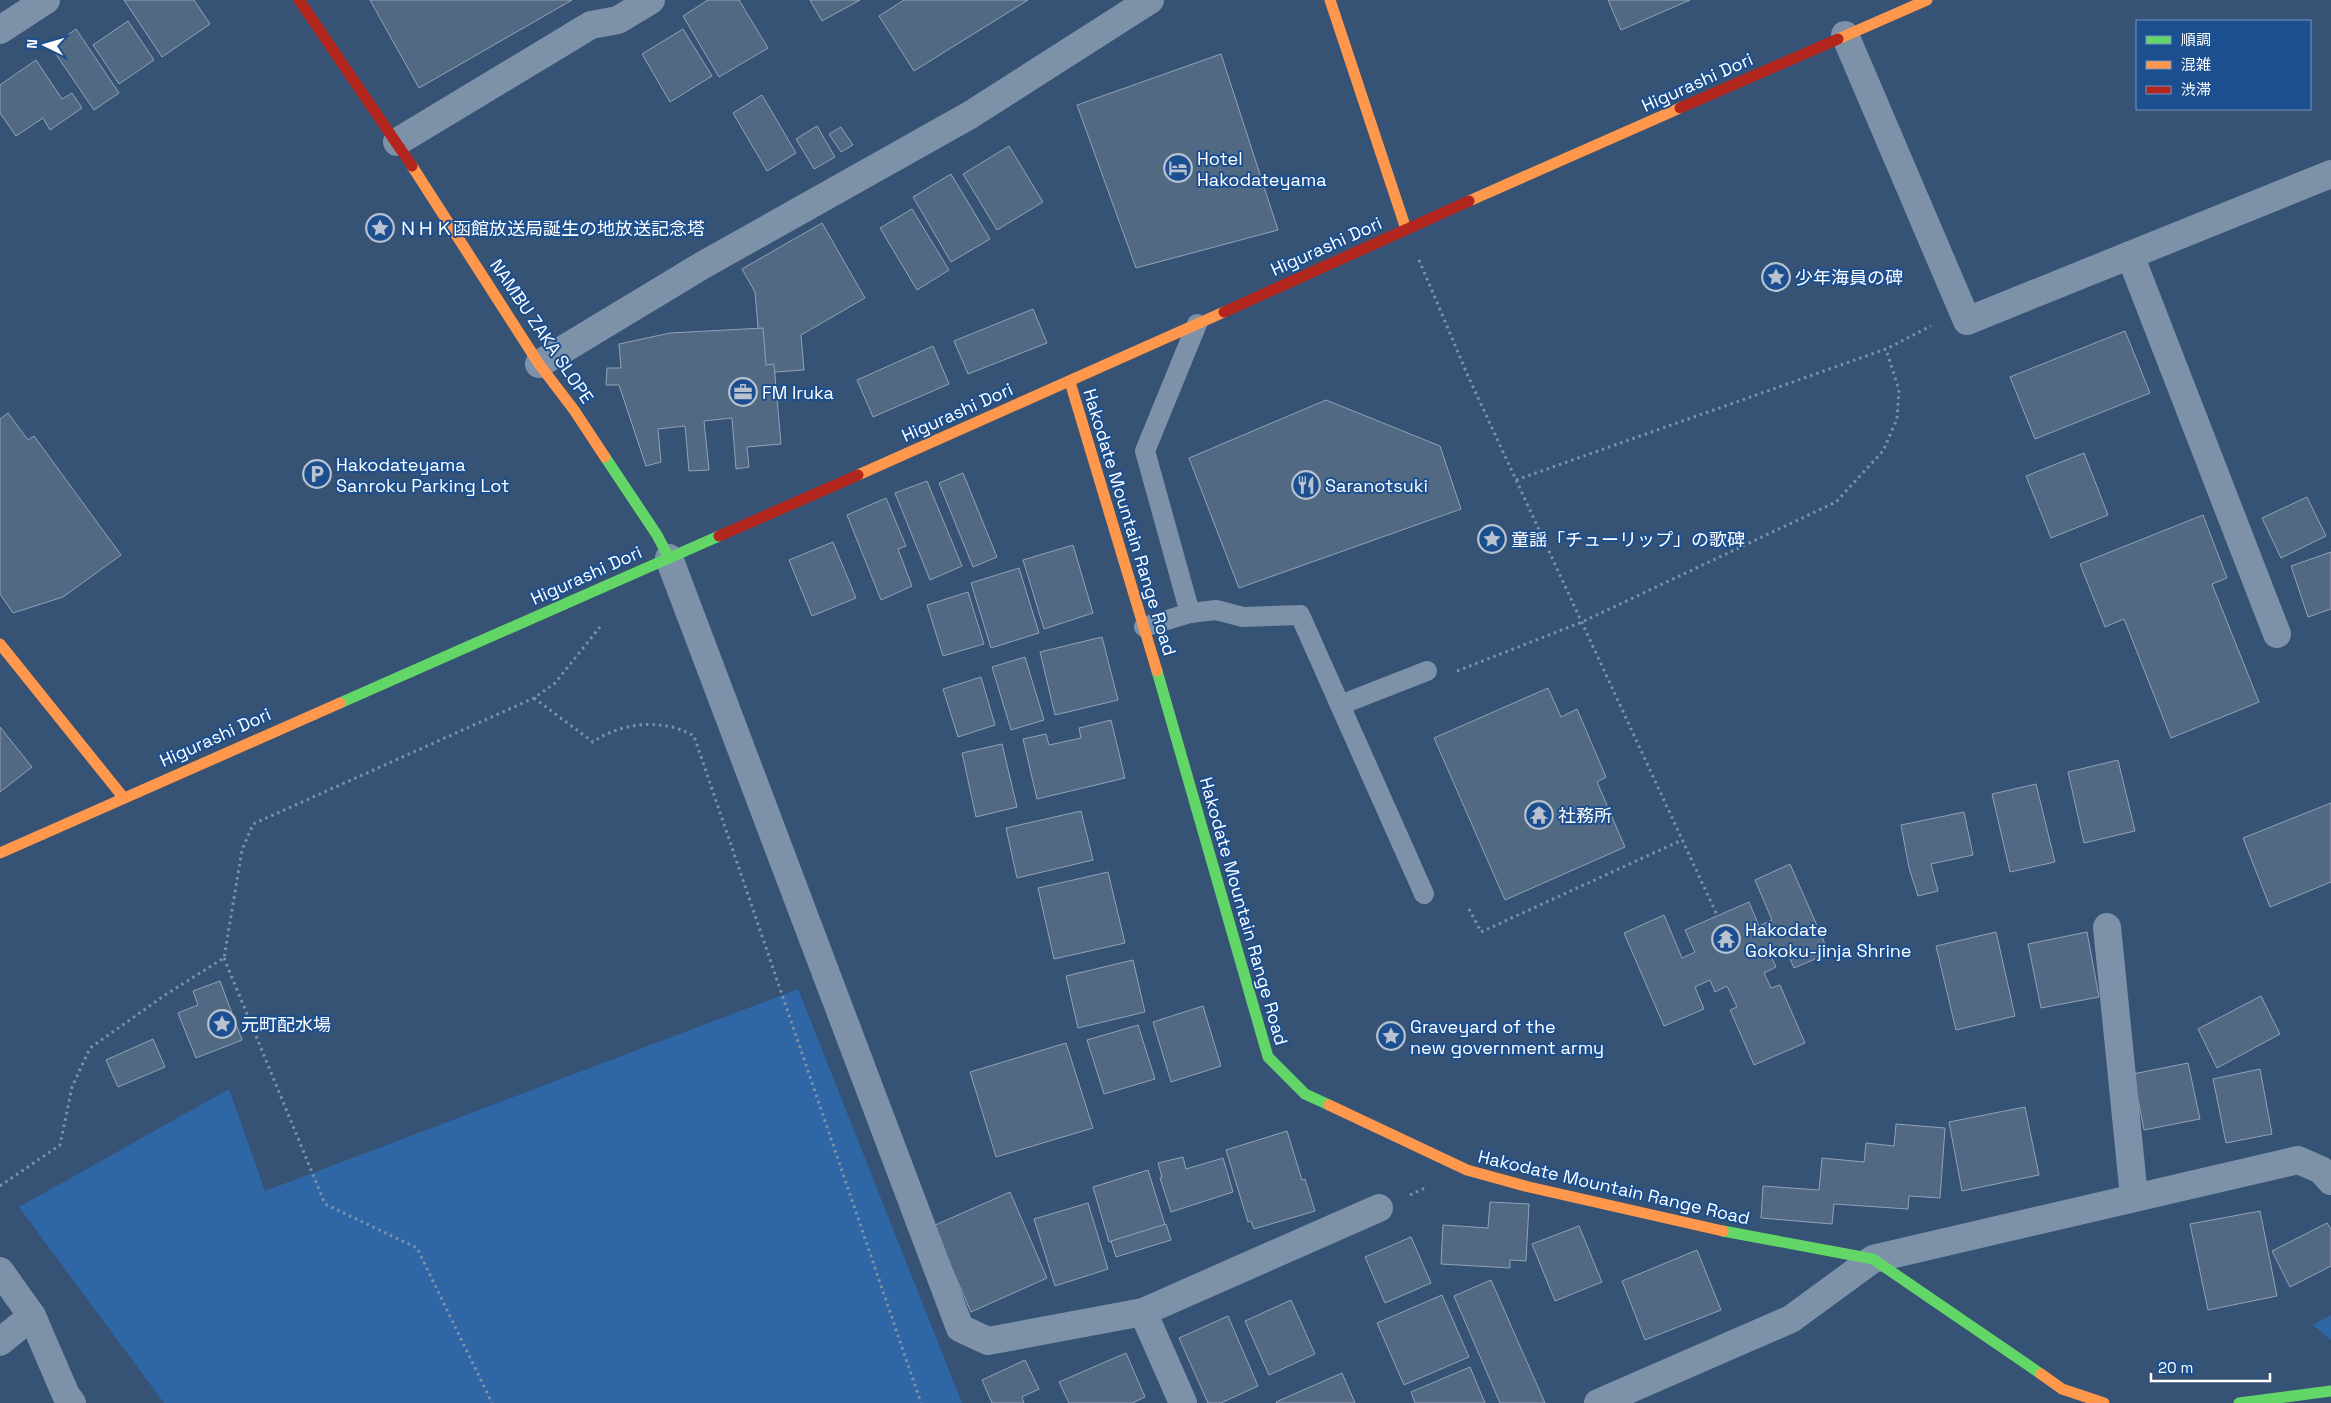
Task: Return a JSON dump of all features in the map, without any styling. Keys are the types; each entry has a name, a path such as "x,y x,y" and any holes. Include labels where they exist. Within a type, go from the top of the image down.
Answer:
{"street":[{"path":"0,30 46,0"},
{"name":"NAMBU ZAKA SLOPE","path":"299,0 397,142 539,364 574,410 669,558"},
{"path":"397,142 591,25 618,20 651,0"},
{"path":"539,364 703,265 970,114 1150,0"},
{"path":"1330,0 1406,229"},
{"name":"Higurashi Dori","path":"0,853 123,797 1070,382 1406,229 1926,0"},
{"path":"1846,35 1967,320 2331,174"},
{"path":"2130,255 2277,634"},
{"name":"Hakodate Mountain Range Road","path":"1070,382 1144,627 1268,1057 1305,1094 1466,1170 1529,1188 1750,1237 1872,1259 2062,1389 2104,1403"},
{"path":"669,558 960,1328 988,1341 1142,1312 1379,1208"},
{"path":"0,644 123,797"},
{"path":"2107,927 2134,1197"},
{"path":"1598,1403 1791,1319 1872,1259 2298,1160 2321,1170 2331,1181"},
{"path":"0,1271 32,1316 66,1395 72,1403"},
{"path":"1142,1312 1183,1403"},
{"path":"0,1342 32,1316"},
{"path":"2239,1403 2331,1391"}],"lane":[{"path":"1190,613 1145,451 1197,324"},
{"path":"1144,627 1190,613 1216,610 1243,617 1300,615 1424,894"},
{"path":"1340,706 1427,671"}],"path":[{"path":"1428,281 1468,376 1717,916"},
{"path":"1516,480 1886,349 1933,325"},
{"path":"1454,672 1582,622 1836,502 1884,451 1897,419 1899,390 1886,349"},
{"path":"492,1403 418,1248 325,1204 224,958 242,850 253,824 534,698 554,683 616,608 622,578"},
{"path":"534,698 593,742 604,734 630,726 659,724 682,729 694,736 922,1403"},
{"path":"1470,909 1481,932 1682,840"},
{"path":"0,1186 60,1145 72,1087 90,1048 164,995 224,958"}],"shaded area":[{"path":"798,989 962,1403 164,1403 19,1207 229,1089 265,1191"},
{"path":"2331,1315 2331,1340 2313,1325"}],"building":[{"path":"124,0 194,0 210,24 162,57"},
{"path":"370,0 572,0 419,88"},
{"path":"708,0 739,0 768,48 719,77 683,16"},
{"path":"810,0 860,0 822,21"},
{"path":"904,0 1028,0 914,71 879,16"},
{"path":"1608,0 1690,0 1621,30"},
{"path":"128,21 154,60 119,84 93,45"},
{"path":"76,29 119,93 94,110 51,47"},
{"path":"683,29 712,76 670,102 642,54"},
{"name":"Hotel Hakodateyama","path":"1221,54 1278,230 1136,268 1077,105"},
{"path":"36,60 62,99 72,93 82,108 50,130 43,118 16,136 0,113 0,85"},
{"path":"762,95 796,153 767,171 733,113"},
{"path":"817,126 835,157 814,169 796,139"},
{"path":"841,127 853,145 841,152 829,134"},
{"path":"1009,146 1043,202 997,230 963,174"},
{"path":"951,174 990,239 951,262 913,197"},
{"path":"912,209 949,270 917,290 880,228"},
{"path":"822,223 865,298 801,335 804,370 762,373 755,292 742,269"},
{"path":"1033,309 1047,343 968,374 954,341"},
{"path":"763,328 766,365 774,364 781,444 747,447 749,467 736,469 732,418 704,421 709,470 689,471 685,426 658,429 661,462 646,466 619,385 606,385 607,368 621,368 619,344 670,333"},
{"path":"2125,331 2150,393 2035,439 2010,377"},
{"path":"933,346 949,384 873,417 857,380"},
{"path":"1326,400 1440,446 1461,509 1239,588 1189,458"},
{"path":"8,413 28,440 34,436 121,555 63,597 13,613 0,594 0,419"},
{"path":"2084,453 2108,515 2051,538 2026,476"},
{"path":"963,473 997,557 973,567 939,483"},
{"path":"927,481 962,566 930,580 895,493"},
{"path":"2307,497 2326,536 2281,558 2262,518"},
{"path":"886,498 906,546 898,549 912,586 881,600 847,515"},
{"path":"2203,515 2227,578 2212,584 2259,702 2171,738 2124,619 2105,627 2080,564"},
{"path":"833,542 856,598 812,616 789,560"},
{"path":"1073,545 1093,613 1044,629 1023,560"},
{"path":"2331,552 2331,609 2308,617 2291,566"},
{"path":"1019,568 1039,633 991,648 971,583"},
{"path":"968,592 984,644 943,656 927,605"},
{"path":"1102,637 1118,700 1055,715 1040,652"},
{"path":"1025,657 1044,720 1011,730 992,667"},
{"path":"981,677 995,725 958,737 943,689"},
{"name":"社務所","path":"1548,688 1561,717 1577,709 1606,777 1597,782 1625,847 1505,900 1434,738"},
{"path":"1111,720 1125,778 1037,799 1023,739 1046,734 1049,745 1081,738 1079,728"},
{"path":"0,727 32,767 0,792"},
{"path":"1002,744 1017,807 976,817 962,753"},
{"path":"2118,760 2135,831 2084,843 2068,772"},
{"path":"2036,784 2055,862 2010,872 1992,794"},
{"path":"2331,803 2331,882 2270,907 2243,838"},
{"path":"1081,811 1093,860 1017,878 1006,828"},
{"path":"1964,812 1973,855 1931,864 1938,891 1918,896 1909,868 1901,825"},
{"path":"1790,864 1829,953 1794,968 1785,947 1770,954 1776,967 1764,973 1771,988 1780,985 1805,1043 1754,1065 1730,1010 1737,1007 1727,986 1715,992 1710,980 1695,987 1704,1009 1664,1026 1624,933 1664,915 1682,958 1695,952 1685,930 1749,902 1759,926 1772,920 1755,880"},
{"path":"1108,872 1125,943 1054,959 1038,888"},
{"path":"1996,932 2015,1016 1956,1030 1936,946"},
{"path":"2087,932 2099,997 2041,1008 2028,944"},
{"path":"1133,960 1145,1012 1078,1028 1066,976"},
{"path":"220,981 242,1040 196,1058 178,1013 198,1005 193,991"},
{"path":"2261,996 2280,1034 2217,1068 2198,1029"},
{"path":"1203,1006 1221,1066 1171,1082 1153,1022"},
{"path":"1138,1025 1155,1079 1104,1094 1087,1040"},
{"path":"153,1039 165,1067 118,1087 106,1060"},
{"path":"1066,1043 1093,1128 996,1157 970,1072"},
{"path":"2188,1063 2200,1119 2144,1130 2133,1074"},
{"path":"2260,1069 2272,1134 2226,1143 2213,1079"},
{"path":"2025,1107 2039,1175 1962,1191 1949,1122"},
{"path":"1896,1124 1945,1128 1940,1198 1909,1196 1908,1209 1834,1204 1832,1224 1761,1218 1763,1186 1819,1190 1822,1158 1864,1162 1866,1143 1894,1146"},
{"path":"1287,1131 1302,1180 1305,1179 1315,1211 1254,1229 1251,1221 1248,1222 1226,1150"},
{"path":"1183,1157 1186,1169 1223,1158 1233,1192 1171,1212 1160,1178 1162,1177 1158,1163"},
{"path":"1148,1170 1165,1225 1109,1242 1093,1187"},
{"path":"1010,1192 1047,1278 971,1312 933,1226"},
{"path":"1490,1202 1529,1204 1526,1261 1510,1260 1510,1268 1441,1264 1443,1225 1488,1228"},
{"path":"1088,1203 1108,1269 1055,1286 1034,1219"},
{"path":"2260,1211 2277,1296 2208,1310 2190,1224"},
{"path":"2327,1223 2331,1229 2331,1266 2290,1287 2272,1251"},
{"path":"1166,1224 1171,1240 1116,1257 1111,1241"},
{"path":"1579,1226 1602,1282 1555,1301 1532,1244"},
{"path":"1411,1237 1431,1283 1385,1303 1365,1257"},
{"path":"1697,1250 1721,1310 1645,1340 1622,1281"},
{"path":"1491,1280 1545,1403 1500,1403 1454,1296"},
{"path":"1442,1295 1469,1357 1404,1385 1377,1323"},
{"path":"1291,1300 1315,1354 1269,1375 1245,1321"},
{"path":"1228,1316 1258,1386 1221,1403 1208,1403 1179,1338"},
{"path":"1126,1353 1145,1397 1132,1403 1069,1403 1059,1382"},
{"path":"1025,1360 1039,1389 1022,1397 1024,1403 992,1403 982,1380"},
{"path":"1470,1367 1485,1403 1415,1403 1411,1392"},
{"path":"1342,1373 1355,1403 1276,1402"}],"traffic: fast":[{"path":"605,457 657,535 669,558"},
{"path":"340,703 719,536"},
{"path":"1157,671 1268,1057 1305,1094 1329,1105"},
{"path":"1723,1231 1873,1259 2041,1374"},
{"path":"2239,1403 2331,1391"}],"traffic: slow":[{"path":"1330,0 1406,229"},
{"path":"1838,39 1927,0"},
{"path":"1469,201 1680,108"},
{"path":"412,166 539,364 574,410 605,457"},
{"path":"858,475 1224,312"},
{"path":"1070,382 1157,671"},
{"path":"0,644 123,797"},
{"path":"0,853 340,703"},
{"path":"1329,1105 1467,1170 1529,1187 1723,1231"},
{"path":"2041,1374 2062,1389 2104,1403"}],"traffic: jam":[{"path":"299,0 412,166"},
{"path":"1680,108 1838,39"},
{"path":"1224,312 1469,201"},
{"path":"719,536 858,475"}],"place":[{"name":"Hotel Hakodateyama","path":"1178,168"},
{"name":"ＮＨＫ函館放送局誕生の地放送記念塔","path":"380,228"},
{"name":"少年海員の碑","path":"1776,277"},
{"name":"FM Iruka","path":"743,392"},
{"name":"Hakodateyama Sanroku Parking Lot","path":"317,474"},
{"name":"Saranotsuki","path":"1306,485"},
{"name":"童謡「チューリップ」の歌碑","path":"1492,539"},
{"name":"社務所","path":"1539,815"},
{"name":"Hakodate Gokoku-jinja Shrine","path":"1726,939"},
{"name":"元町配水場","path":"222,1024"},
{"name":"Graveyard of the new government army","path":"1391,1036"}]}
